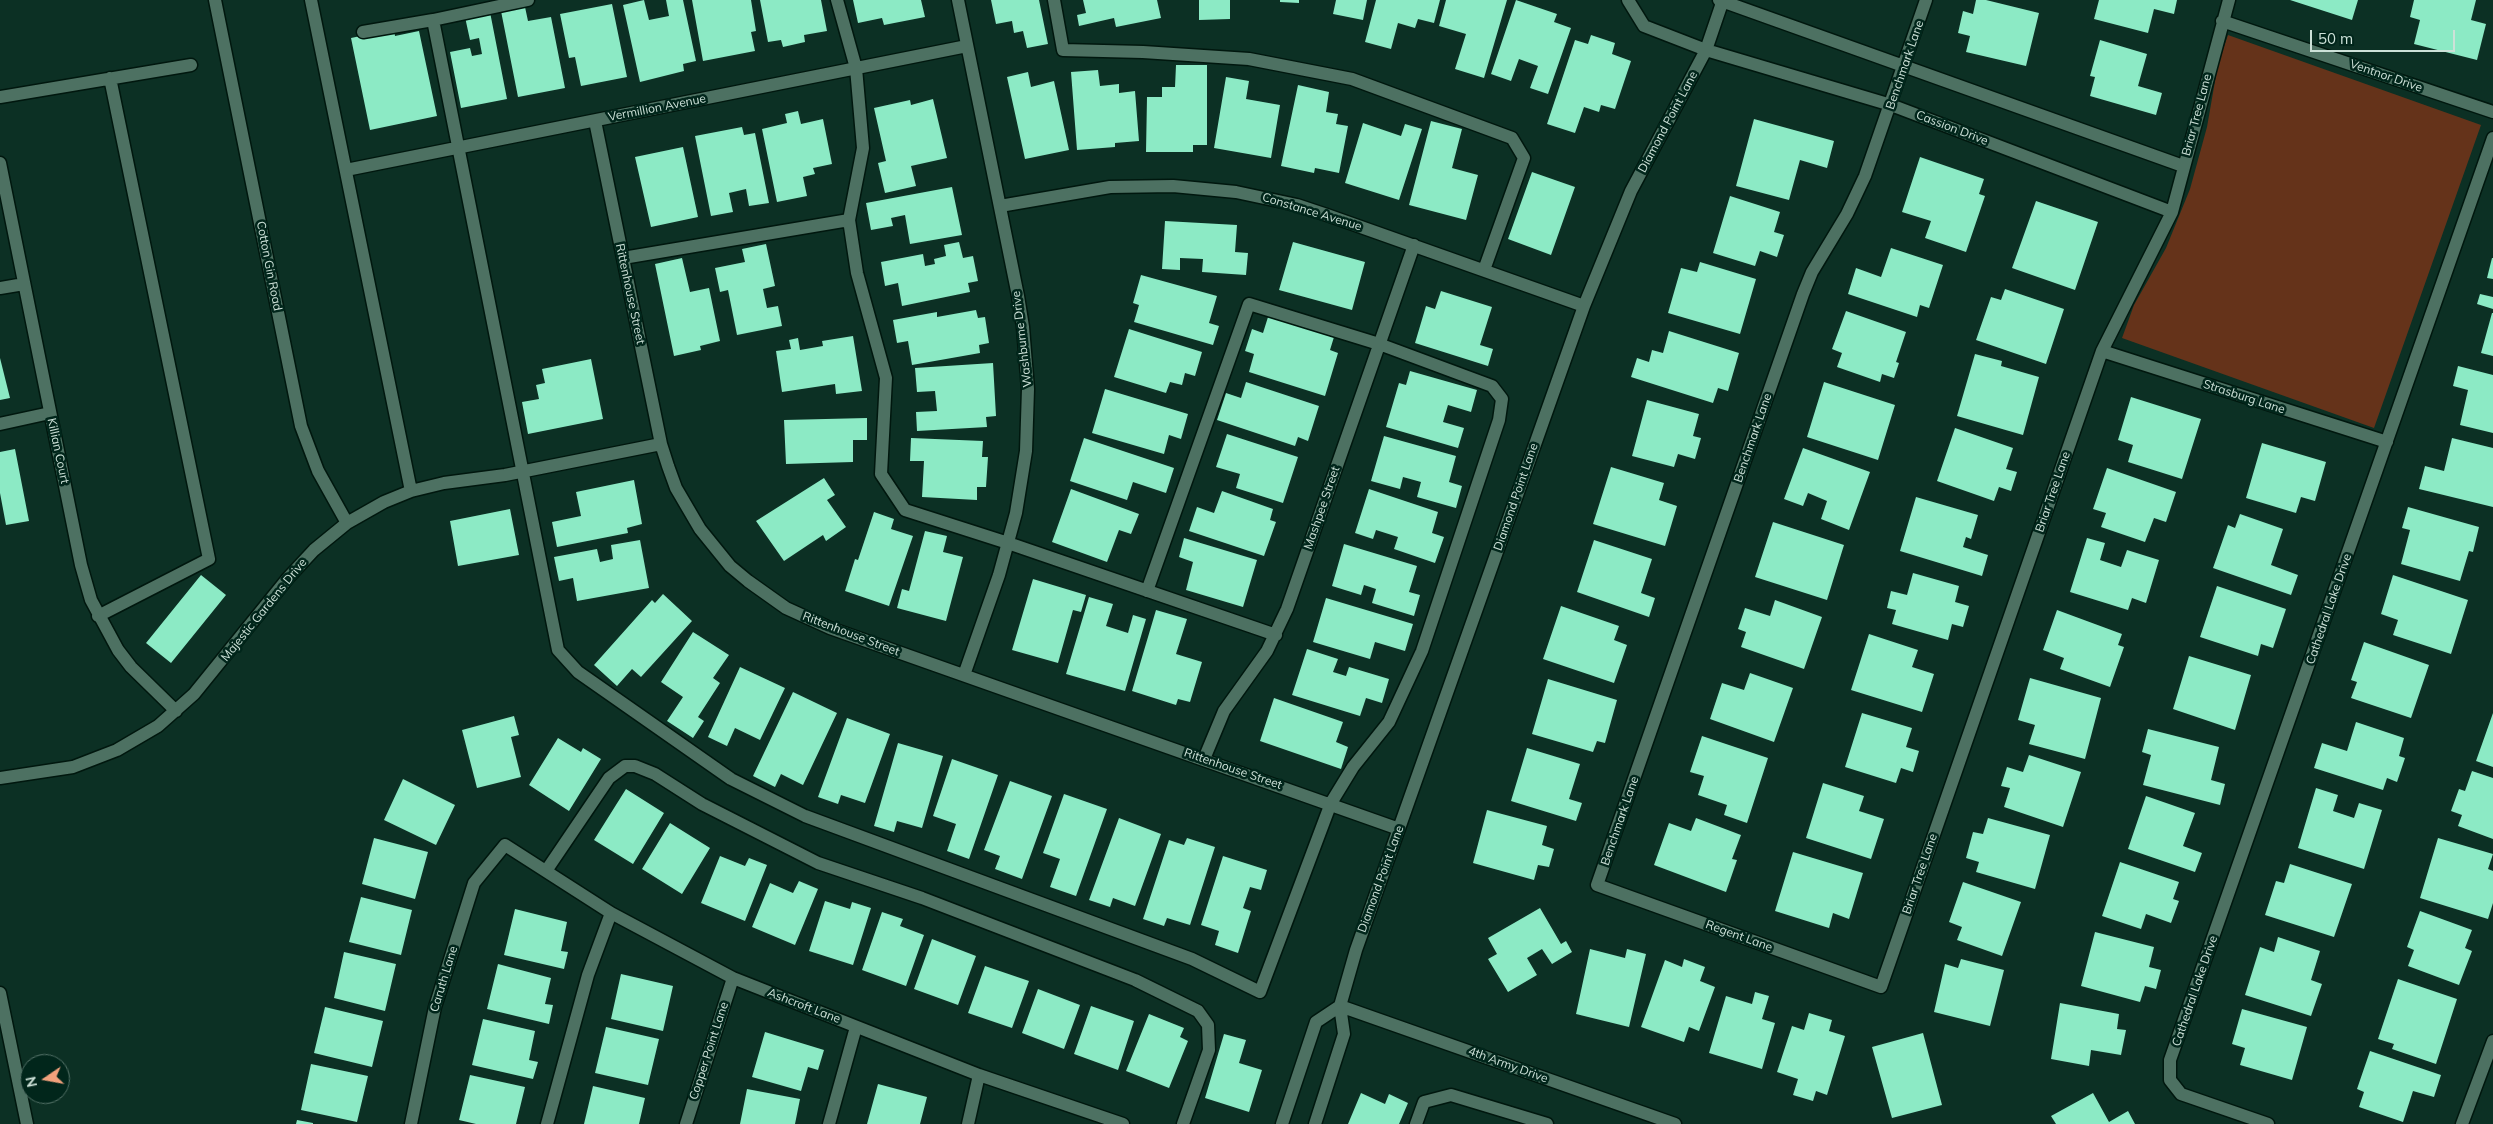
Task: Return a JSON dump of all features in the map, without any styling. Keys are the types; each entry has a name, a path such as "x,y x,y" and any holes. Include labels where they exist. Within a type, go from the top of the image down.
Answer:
{"street":[{"name":"Cotton Gin Road","path":"215,0 301,426 318,471 347,523"},
{"path":"311,0 411,491"},
{"path":"363,32 528,0"},
{"path":"837,0 856,68 863,148 849,220 857,273 886,378 881,474 906,510 1008,543 1276,636"},
{"name":"Washburne Drive","path":"958,0 1023,327 1028,389 1024,467 1008,543 964,675"},
{"path":"1054,0 1063,50 1143,52 1250,59 1352,78 1512,138 1524,158 1484,270"},
{"name":"Cassion Drive","path":"1628,0 1644,26 1706,50 1891,105 2172,212"},
{"path":"1721,0 1902,67 2183,166"},
{"name":"Diamond Point Lane","path":"1315,1124 1344,1034 1340,1006 1356,950 1584,306 1631,191 1706,50 1721,0"},
{"name":"Benchmark Lane","path":"1598,885 1803,294 1823,252 1857,195 1891,105 1902,67 1923,14 1926,0"},
{"name":"Briar Tree Lane","path":"1881,987 2102,352 2172,212 2229,0"},
{"path":"432,20 558,650 578,672 730,779 805,816 1192,959 1260,992 1331,804 1353,767 1389,722 1422,651 1499,420 1502,398 1492,386 1380,344 1249,304 1147,591"},
{"name":"Ventnor Drive","path":"2222,21 2493,112"},
{"name":"Vermillion Avenue","path":"346,170 967,46"},
{"path":"0,96 191,65"},
{"path":"98,616 210,559 110,78"},
{"name":"Rittenhouse Street","path":"594,121 660,444 676,488 700,529 730,566 760,591 786,608 815,622 1399,829"},
{"name":"Cathedral Lake Drive","path":"2268,1124 2181,1094 2170,1080 2170,1060 2493,138"},
{"name":"Killian Court","path":"0,163 81,566 98,616 118,650 131,668 176,711"},
{"name":"Constance Avenue","path":"1000,206 1110,187 1173,186 1236,192 1297,205 1584,306"},
{"path":"623,258 849,220"},
{"name":"Mashpee Street","path":"1204,759 1224,712 1276,636 1414,245"},
{"path":"0,288 24,284"},
{"name":"Strasburg Lane","path":"2102,352 2387,442"},
{"path":"0,424 50,413"},
{"name":"Majestic Gardens Drive","path":"0,778 50,772 95,760 138,739 176,711 209,677 300,563 347,523 384,502 411,491 444,483 523,472 660,444"},
{"path":"546,871 609,778 625,766 635,766 655,774 702,804 818,863 922,898 1134,980 1198,1011 1208,1025 1209,1050 1183,1124"},
{"name":"Ashcroft Lane","path":"505,845 611,913 732,978 979,1075 1116,1123"},
{"name":"Caruth Lane","path":"411,1124 435,1007 474,883 505,845"},
{"name":"Regent Lane","path":"1598,885 1881,987"},
{"path":"547,1124 588,975 611,913"},
{"name":"Copper Point Lane","path":"686,1124 732,978"},
{"path":"0,993 27,1124"},
{"path":"1282,1124 1316,1022 1340,1006"},
{"name":"4th Army Drive","path":"1340,1006 1675,1124"},
{"path":"829,1124 856,1027"},
{"path":"2462,1124 2493,1041"},
{"path":"968,1124 979,1075"},
{"path":"1416,1124 1424,1102 1451,1094 1547,1124"}],"shaded area":[{"path":"2228,35 2481,125 2374,428 2122,338 2134,305 2166,248 2190,189 2207,127 2218,64"}],"building":[{"path":"644,0 649,20 669,16 666,0 683,0 696,61 683,64 684,71 640,82 623,5"},
{"path":"692,0 751,0 756,31 751,32 755,51 703,61"},
{"path":"760,0 821,0 827,31 804,35 805,42 783,47 781,40 768,42"},
{"path":"853,0 921,0 925,17 884,25 882,18 858,23"},
{"path":"991,0 1039,0 1048,44 1027,48 1023,31 1014,33 1012,21 996,24"},
{"path":"1083,0 1157,0 1161,18 1116,27 1114,18 1079,26 1077,15 1086,13"},
{"path":"1199,0 1230,0 1230,19 1199,20"},
{"path":"1280,0 1299,0 1299,3 1280,2"},
{"path":"1336,0 1367,0 1363,20 1333,14"},
{"path":"1376,0 1440,0 1434,23 1418,19 1415,28 1398,23 1391,49 1365,42"},
{"path":"1446,0 1507,0 1484,78 1455,69 1466,34 1439,26"},
{"path":"1516,0 1557,14 1554,22 1571,28 1548,94 1530,88 1538,66 1519,59 1511,81 1491,74"},
{"path":"1976,0 1986,0 2039,13 2026,66 1966,52 1970,36 1958,33 1963,11 1973,14"},
{"path":"2099,0 2177,0 2174,14 2154,9 2148,33 2094,19"},
{"path":"2290,0 2358,0 2352,20"},
{"path":"2414,0 2476,0 2471,20 2486,24 2477,60 2414,44 2420,20 2410,17"},
{"path":"612,4 627,77 581,86 575,57 569,58 560,14"},
{"path":"525,7 528,21 551,17 565,88 518,97 501,11"},
{"path":"490,12 507,99 461,108 450,52 470,48 472,56 482,54 479,38 470,40 465,17"},
{"path":"394,29 395,36 419,31 437,116 370,130 351,38"},
{"path":"1591,35 1615,43 1612,54 1631,61 1615,109 1601,105 1599,112 1584,107 1575,133 1547,124 1575,40 1588,44"},
{"path":"2100,40 2147,54 2138,86 2162,93 2156,115 2090,96 2095,77 2090,76"},
{"path":"1176,65 1207,65 1207,145 1193,145 1193,152 1146,152 1147,97 1162,97 1162,87 1175,87"},
{"path":"1098,70 1100,86 1119,84 1119,93 1135,91 1139,141 1115,143 1115,147 1077,150 1071,72"},
{"path":"1028,72 1031,87 1054,81 1069,150 1025,159 1007,77"},
{"path":"1226,77 1249,81 1246,99 1280,105 1271,158 1214,148"},
{"path":"1298,85 1329,92 1326,112 1338,114 1336,124 1348,126 1339,173 1315,168 1314,173 1281,166"},
{"path":"933,99 947,158 911,166 916,186 885,193 878,163 886,161 874,108 910,100 911,105"},
{"path":"798,111 801,124 823,119 832,164 813,168 815,174 803,177 807,196 777,202 762,129 787,123 785,114"},
{"path":"1754,119 1834,141 1827,168 1800,160 1789,200 1736,186"},
{"path":"1431,121 1462,129 1452,168 1478,175 1466,220 1409,205"},
{"path":"1363,123 1401,136 1405,124 1422,129 1399,200 1345,183"},
{"path":"742,127 744,135 755,133 769,203 749,206 746,189 729,193 733,212 711,216 695,136"},
{"path":"683,147 698,217 651,227 635,157"},
{"path":"1920,157 1984,179 1979,194 1985,196 1966,252 1925,238 1931,221 1902,212"},
{"path":"1532,172 1575,187 1551,255 1508,239"},
{"path":"952,187 962,235 910,244 905,215 891,218 893,226 871,230 866,203"},
{"path":"1730,196 1780,212 1774,232 1784,235 1777,257 1760,251 1755,266 1713,253"},
{"path":"2036,201 2098,222 2075,290 2012,268"},
{"path":"1165,221 1237,225 1235,252 1248,253 1246,275 1202,272 1203,259 1180,258 1180,270 1162,269"},
{"path":"959,242 963,258 973,256 978,281 968,283 970,292 902,306 898,283 885,286 881,262 923,254 925,266 935,264 934,259 946,256 944,245"},
{"path":"1293,242 1365,262 1352,310 1279,290"},
{"path":"766,244 775,286 763,289 767,308 778,306 782,326 737,335 728,290 720,292 715,268 745,262 742,249"},
{"path":"1891,248 1943,265 1929,308 1920,305 1917,317 1848,294 1856,268 1881,277"},
{"path":"682,258 690,292 709,288 720,341 700,346 701,350 674,356 655,264"},
{"path":"2493,258 2493,279 2487,278"},
{"path":"1700,262 1756,279 1740,334 1668,313 1681,268 1697,272"},
{"path":"1141,275 1217,296 1209,323 1219,326 1213,345 1134,322 1139,305 1133,303"},
{"path":"2005,289 2064,309 2046,364 1976,340 1991,297 2001,300"},
{"path":"1441,291 1492,307 1480,345 1493,349 1488,366 1415,343 1426,306 1435,309"},
{"path":"2480,294 2493,297 2493,309 2477,304"},
{"path":"976,310 978,318 985,317 989,343 979,345 980,353 912,365 908,341 897,343 893,320 937,312 937,317"},
{"path":"1846,311 1906,332 1896,362 1899,363 1894,378 1882,374 1880,382 1837,367 1842,353 1832,349"},
{"path":"2493,313 2493,356 2481,353"},
{"path":"1268,317 1334,337 1330,350 1338,353 1325,396 1249,372 1254,354 1245,351 1252,329 1263,333"},
{"path":"1129,329 1202,352 1195,376 1185,373 1182,385 1170,382 1166,393 1114,377"},
{"path":"1669,331 1739,353 1728,391 1718,388 1713,403 1631,377 1637,358 1649,362 1652,350 1663,353"},
{"path":"853,336 862,391 836,394 835,384 782,392 776,351 791,349 789,340 798,338 800,350 823,346 822,341"},
{"path":"1975,354 2002,361 2001,366 2039,377 2023,435 1957,416"},
{"path":"0,358 10,398 0,400"},
{"path":"591,359 603,419 528,434 522,402 539,399 536,385 545,383 542,369"},
{"path":"993,363 996,416 986,417 987,427 917,431 916,412 937,411 935,391 917,392 915,368"},
{"path":"2458,366 2493,375 2493,433 2460,425 2468,390 2453,386"},
{"path":"1410,371 1477,390 1471,412 1448,405 1443,422 1464,428 1458,448 1386,427 1399,383 1406,385"},
{"path":"1246,382 1319,406 1308,441 1298,437 1295,446 1217,420 1226,393 1241,398"},
{"path":"1824,382 1895,405 1878,460 1807,437"},
{"path":"1105,389 1188,414 1181,439 1169,435 1164,454 1092,433"},
{"path":"2131,397 2201,419 2182,479 2128,462 2133,445 2118,440"},
{"path":"1647,400 1699,414 1693,436 1701,438 1695,459 1678,454 1674,467 1632,456"},
{"path":"867,418 867,440 853,440 853,462 786,464 784,420"},
{"path":"1955,428 2013,448 2006,469 2017,472 2011,491 1999,487 1994,501 1937,481"},
{"path":"1227,434 1298,457 1283,503 1236,488 1240,474 1216,467"},
{"path":"1384,436 1456,456 1449,482 1462,486 1456,508 1417,497 1421,482 1403,477 1400,489 1371,481"},
{"path":"911,438 983,441 982,457 988,457 986,487 977,487 977,500 922,497 924,461 910,461"},
{"path":"1084,438 1174,468 1166,493 1133,482 1127,500 1070,481"},
{"path":"2452,438 2493,448 2493,507 2419,489 2425,466 2444,471"},
{"path":"2262,443 2326,462 2315,501 2301,497 2296,513 2246,498"},
{"path":"1803,448 1870,472 1849,530 1821,519 1827,501 1808,493 1803,506 1784,499"},
{"path":"15,449 29,521 6,525 0,493 0,452"},
{"path":"1611,467 1664,483 1659,500 1677,506 1665,546 1593,524"},
{"path":"2107,468 2176,492 2166,522 2154,518 2145,542 2101,527 2106,513 2093,509"},
{"path":"824,478 835,495 827,500 846,527 826,541 823,535 784,561 756,521"},
{"path":"634,480 642,524 627,528 628,533 557,547 552,522 581,516 576,492"},
{"path":"1071,489 1139,514 1131,534 1119,530 1107,562 1052,542"},
{"path":"1369,489 1438,512 1432,533 1444,537 1435,563 1394,549 1398,537 1376,530 1373,539 1355,533"},
{"path":"1222,491 1273,509 1270,520 1276,522 1264,556 1189,531 1197,507 1214,513"},
{"path":"1916,497 1978,515 1971,539 1966,537 1963,547 1988,555 1982,576 1900,551"},
{"path":"2408,507 2479,527 2473,552 2469,551 2460,581 2401,564 2410,530 2402,528"},
{"path":"510,509 519,555 458,566 450,521"},
{"path":"874,512 894,519 891,529 913,536 889,606 845,591 855,559 858,560"},
{"path":"2240,514 2283,529 2271,565 2298,575 2291,595 2213,568 2228,525 2235,528"},
{"path":"1773,522 1844,545 1827,600 1755,577"},
{"path":"925,531 947,536 943,552 963,557 946,621 897,608 902,589 909,591"},
{"path":"1184,538 1257,560 1243,607 1186,590 1193,562 1179,557"},
{"path":"2087,538 2105,543 2100,560 2121,567 2127,550 2159,560 2146,603 2132,598 2128,610 2070,592"},
{"path":"640,540 649,588 577,601 573,578 559,581 554,557 597,549 600,562 613,559 611,545"},
{"path":"1594,540 1652,559 1641,593 1655,598 1649,617 1577,592"},
{"path":"1344,544 1417,566 1409,592 1420,595 1414,616 1372,603 1376,589 1364,585 1361,595 1332,586"},
{"path":"1913,573 1959,586 1955,602 1969,606 1963,627 1952,624 1948,640 1892,624 1896,610 1887,608 1891,591 1907,595"},
{"path":"201,575 226,595 171,663 146,643"},
{"path":"2393,575 2468,600 2451,654 2393,635 2398,620 2381,614"},
{"path":"1033,579 1086,595 1081,612 1073,610 1058,663 1012,650"},
{"path":"2217,586 2286,609 2273,648 2261,644 2258,656 2200,637"},
{"path":"663,594 692,621 641,677 632,669 617,686 594,665 652,600 655,603"},
{"path":"1089,597 1113,604 1106,626 1128,633 1133,615 1146,619 1125,691 1066,674"},
{"path":"1326,598 1413,624 1405,651 1375,642 1370,659 1313,642"},
{"path":"1775,600 1822,617 1804,669 1741,647 1746,632 1738,629 1745,608 1770,616"},
{"path":"1561,606 1619,626 1614,640 1627,645 1614,683 1543,659"},
{"path":"1156,610 1187,619 1176,654 1202,662 1190,702 1178,699 1176,705 1132,691"},
{"path":"2057,610 2122,634 2118,645 2124,647 2110,687 2060,669 2064,658 2043,650"},
{"path":"693,632 729,655 713,678 720,683 698,717 704,721 693,738 667,721 683,697 661,682"},
{"path":"1869,634 1918,650 1912,667 1934,674 1922,712 1851,690"},
{"path":"2364,642 2429,665 2411,718 2351,698 2357,682 2351,680"},
{"path":"1307,649 1338,659 1333,672 1346,676 1349,667 1389,679 1382,703 1366,698 1360,716 1292,695"},
{"path":"2189,656 2251,675 2235,730 2173,709"},
{"path":"740,667 785,688 760,740 735,728 727,746 708,737"},
{"path":"1750,673 1793,688 1774,742 1710,719 1722,683 1744,690"},
{"path":"2030,678 2101,698 2085,759 2029,744 2035,725 2018,720"},
{"path":"1548,679 1617,700 1605,743 1597,741 1593,752 1532,734"},
{"path":"793,692 837,713 803,785 781,774 775,787 753,776"},
{"path":"1274,698 1343,722 1336,742 1348,747 1341,769 1260,741"},
{"path":"1862,713 1912,728 1906,747 1919,751 1913,772 1901,768 1896,783 1845,767"},
{"path":"2493,713 2493,767 2476,761"},
{"path":"514,716 519,735 511,737 521,777 477,788 462,730"},
{"path":"847,718 890,734 865,803 841,795 838,804 818,797"},
{"path":"2356,722 2404,738 2399,756 2405,758 2397,782 2387,778 2383,790 2314,768 2322,743 2347,751"},
{"path":"2148,729 2219,747 2211,780 2225,784 2220,805 2143,785 2151,755 2142,752"},
{"path":"1702,736 1768,758 1747,823 1724,815 1727,805 1698,795 1704,776 1690,772"},
{"path":"558,738 581,752 583,748 601,759 569,811 529,785"},
{"path":"898,743 943,756 922,828 897,821 894,832 874,826"},
{"path":"1527,748 1580,764 1569,799 1582,803 1576,821 1511,801"},
{"path":"2029,755 2081,772 2063,827 2004,807 2010,788 2001,786 2007,767 2023,772"},
{"path":"952,759 998,775 969,859 947,851 956,824 933,816"},
{"path":"2472,771 2493,778 2493,839 2458,826 2462,815 2451,811 2459,789 2465,791"},
{"path":"403,779 455,805 436,845 384,820"},
{"path":"1010,781 1052,796 1022,879 995,869 1000,856 984,850"},
{"path":"1823,783 1864,796 1859,811 1884,819 1871,859 1806,838"},
{"path":"2316,788 2338,795 2333,811 2354,818 2359,803 2382,810 2364,869 2298,848"},
{"path":"626,789 664,813 633,864 594,840"},
{"path":"1064,794 1107,809 1076,896 1050,887 1060,859 1043,853"},
{"path":"2146,796 2195,813 2183,846 2202,853 2195,872 2128,849"},
{"path":"1487,810 1547,826 1542,845 1554,849 1549,867 1538,865 1534,880 1473,863"},
{"path":"1119,818 1161,834 1135,906 1113,898 1110,907 1089,900"},
{"path":"1696,818 1741,835 1732,859 1737,860 1726,892 1654,865 1669,823 1691,831"},
{"path":"1988,818 2050,835 2035,889 1976,872 1979,862 1966,858 1973,832 1983,834"},
{"path":"670,823 710,848 682,894 642,869"},
{"path":"374,838 428,852 415,899 362,884"},
{"path":"1187,838 1215,847 1190,925 1167,918 1164,926 1143,919 1169,840 1184,845"},
{"path":"2438,838 2493,854 2488,869 2493,871 2493,903 2488,919 2420,898"},
{"path":"1793,852 1863,873 1849,919 1833,913 1829,928 1775,911"},
{"path":"720,856 745,866 749,858 767,865 745,921 701,903"},
{"path":"1223,856 1267,870 1261,890 1250,887 1243,908 1251,911 1238,953 1215,945 1219,931 1201,925"},
{"path":"2120,862 2179,882 2173,899 2179,901 2171,923 2146,914 2141,929 2102,916"},
{"path":"2290,864 2352,884 2334,937 2265,915 2276,881 2284,883"},
{"path":"799,881 818,889 795,945 752,927 770,883 793,893"},
{"path":"1963,882 2021,902 2002,956 1957,940 1962,927 1949,922"},
{"path":"361,897 412,910 401,955 349,942"},
{"path":"825,901 850,909 852,902 871,908 853,965 809,951"},
{"path":"1540,908 1561,944 1566,941 1572,952 1552,964 1542,949 1527,958 1537,975 1508,992 1488,959 1497,954 1488,938"},
{"path":"515,909 567,922 561,951 568,952 564,969 504,955"},
{"path":"2420,911 2472,930 2465,948 2472,951 2459,985 2408,966 2414,950 2407,947"},
{"path":"882,912 903,919 900,926 924,935 906,986 862,970"},
{"path":"2095,932 2154,947 2149,967 2161,970 2156,989 2145,986 2140,1002 2081,986"},
{"path":"2278,937 2320,951 2311,980 2322,984 2311,1016 2245,995 2260,947 2274,952"},
{"path":"932,939 976,956 958,1005 914,989"},
{"path":"1590,949 1625,958 1627,949 1646,954 1629,1027 1576,1014"},
{"path":"344,952 396,964 385,1011 334,998"},
{"path":"1684,959 1705,967 1700,981 1715,987 1699,1031 1689,1027 1684,1042 1641,1027 1665,960 1682,967"},
{"path":"1961,959 2004,970 1990,1026 1934,1012 1945,964 1958,968"},
{"path":"498,964 551,978 545,1004 553,1005 549,1024 487,1009"},
{"path":"985,966 1029,981 1012,1028 968,1013"},
{"path":"621,974 673,986 663,1031 611,1019"},
{"path":"2398,979 2457,999 2436,1064 2392,1049 2394,1044 2378,1039"},
{"path":"1038,989 1080,1005 1064,1049 1022,1033"},
{"path":"1755,992 1769,996 1762,1019 1775,1023 1762,1069 1709,1053 1726,996 1752,1004"},
{"path":"2060,1003 2119,1014 2117,1029 2126,1030 2121,1055 2091,1050 2089,1066 2051,1059"},
{"path":"1091,1006 1134,1021 1118,1070 1074,1054"},
{"path":"325,1007 383,1021 372,1067 314,1053"},
{"path":"2242,1009 2307,1027 2292,1080 2240,1065 2245,1048 2232,1044"},
{"path":"1809,1013 1832,1020 1829,1031 1845,1036 1827,1095 1816,1091 1813,1101 1793,1095 1798,1079 1777,1072 1792,1026 1804,1030"},
{"path":"1149,1014 1184,1028 1180,1037 1188,1041 1169,1088 1126,1071"},
{"path":"483,1019 535,1031 529,1060 538,1062 533,1079 472,1065"},
{"path":"606,1027 659,1039 648,1085 595,1073"},
{"path":"765,1032 824,1050 818,1070 808,1067 801,1091 752,1077"},
{"path":"1923,1033 1942,1105 1892,1118 1872,1047"},
{"path":"1224,1034 1246,1040 1239,1063 1262,1070 1249,1112 1205,1098"},
{"path":"2370,1051 2441,1075 2434,1097 2413,1091 2403,1122 2359,1107 2364,1092 2357,1089"},
{"path":"311,1064 368,1076 357,1122 301,1110"},
{"path":"470,1075 525,1087 516,1124 476,1124 459,1120"},
{"path":"878,1084 927,1097 920,1124 867,1124"},
{"path":"593,1086 645,1098 639,1124 584,1124"},
{"path":"747,1089 800,1099 795,1124 740,1124"},
{"path":"1361,1093 1385,1104 1389,1094 1408,1103 1399,1124 1348,1124"},
{"path":"2093,1093 2109,1122 2128,1111 2135,1124 2056,1124 2051,1116"},
{"path":"297,1120 313,1123 313,1124 296,1124"}]}
